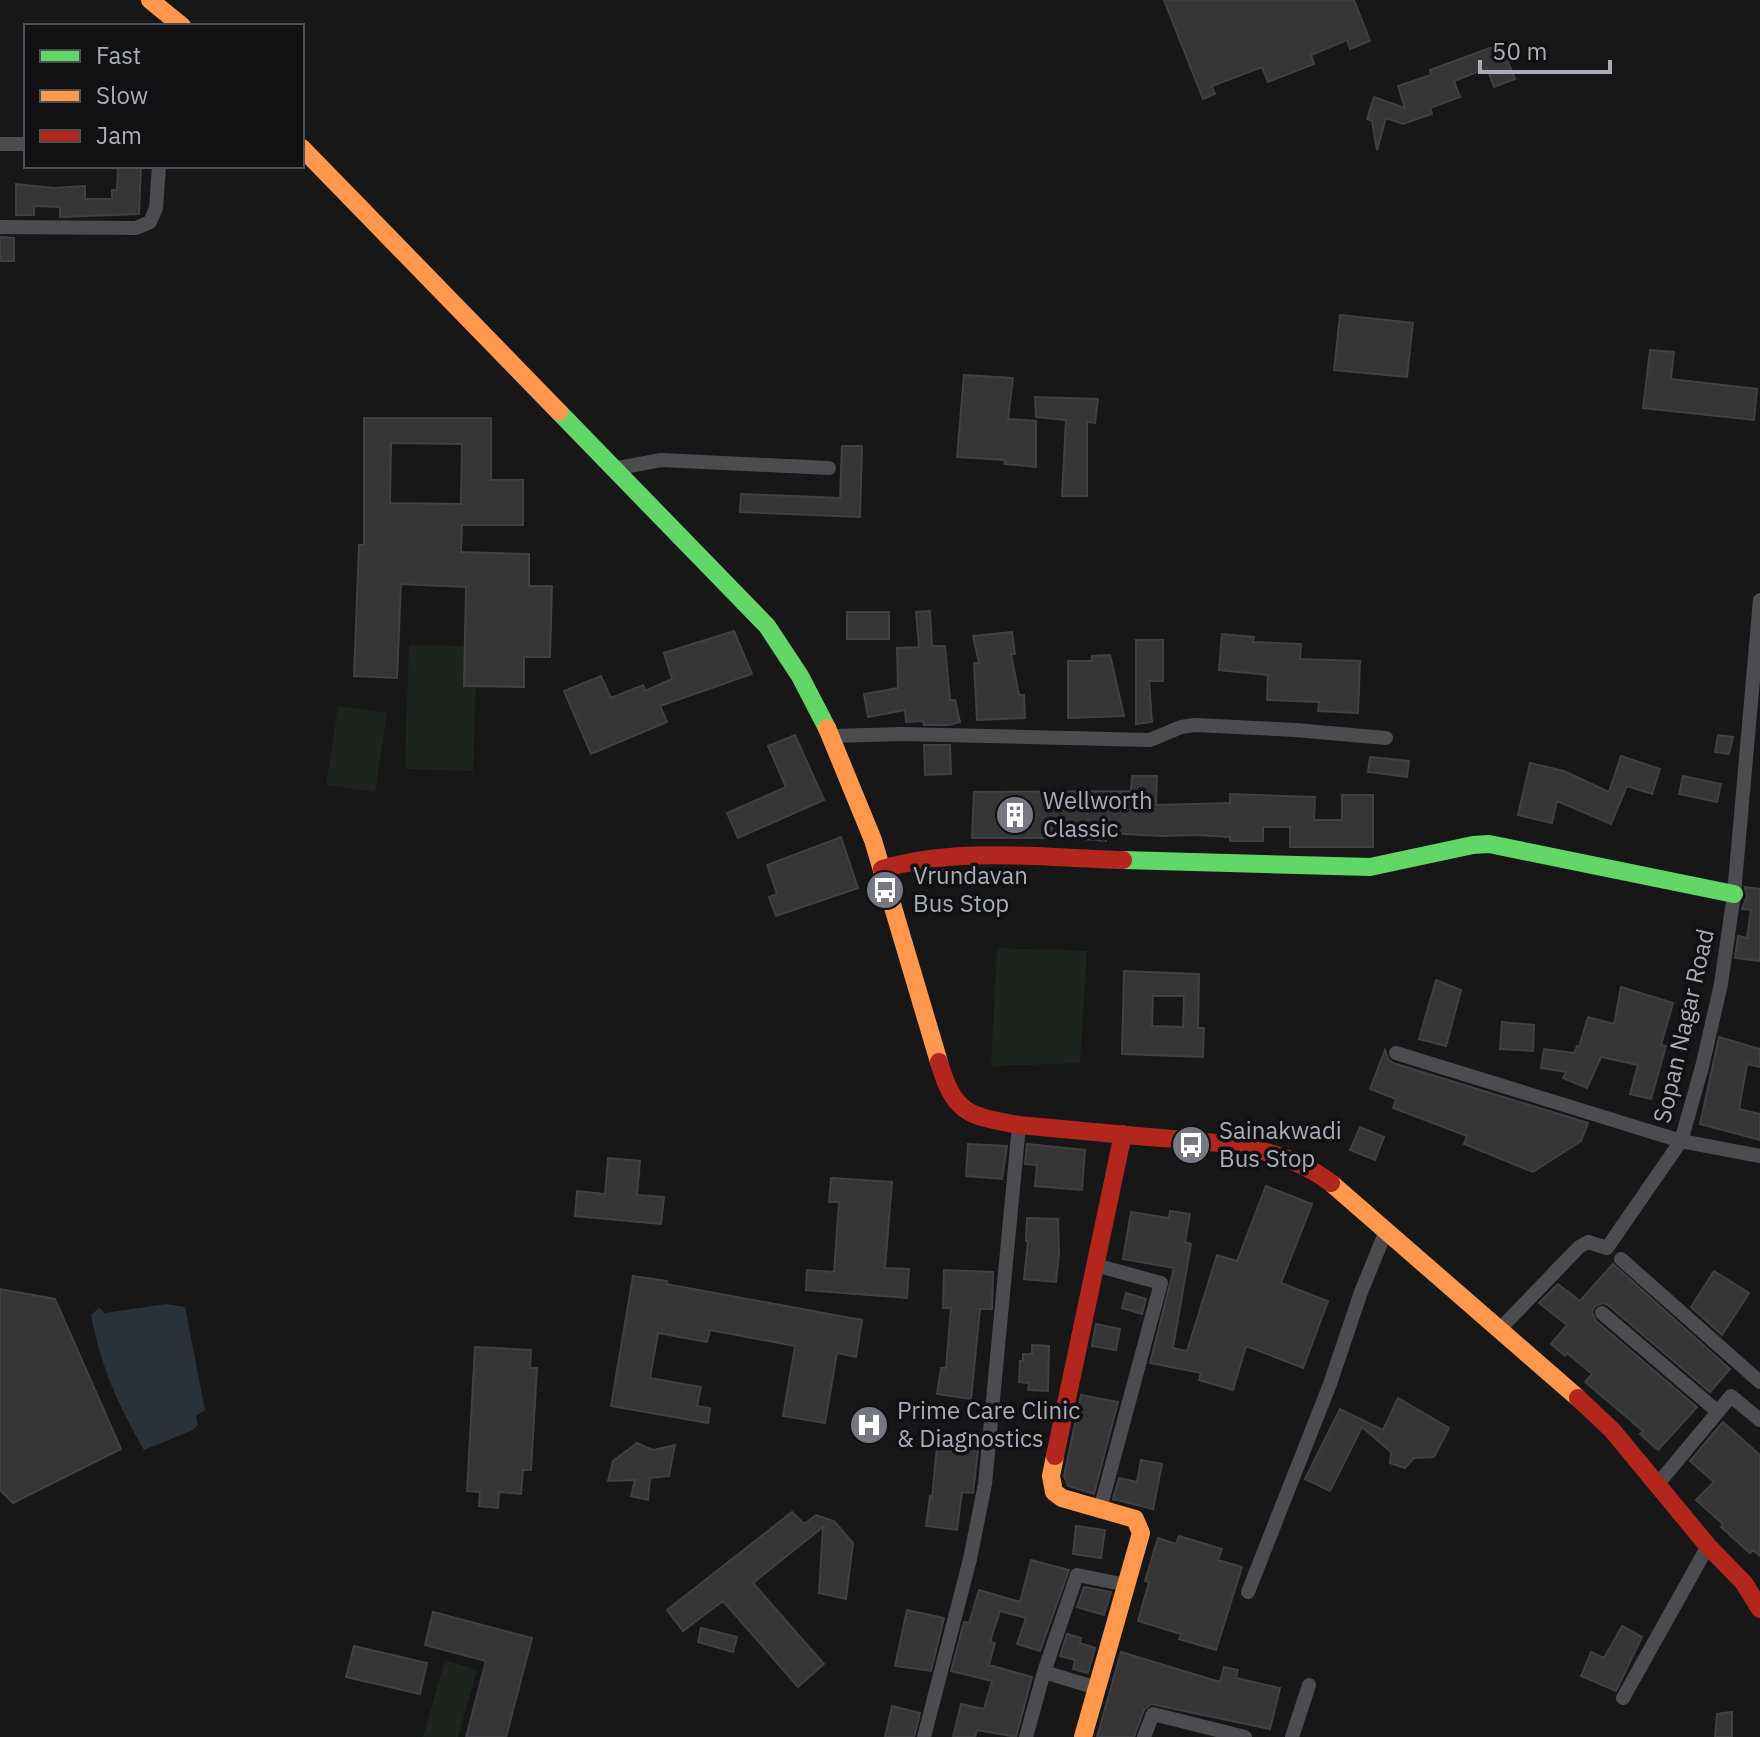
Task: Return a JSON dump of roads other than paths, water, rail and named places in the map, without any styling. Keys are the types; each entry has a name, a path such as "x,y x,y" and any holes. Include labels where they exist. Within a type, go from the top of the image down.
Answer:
{"street":[{"path":"150,0 180,24"},
{"path":"0,144 24,144"},
{"path":"304,150 767,626 790,657 833,736 882,869 942,1071 955,1101 989,1120 1019,1125 1232,1144 1269,1152 1328,1180 1612,1430 1708,1546 1744,1583 1760,1609"},
{"path":"0,227 136,228 150,222 156,208 159,168"},
{"path":"613,469 661,460 829,468"},
{"name":"Sopan Nagar Road","path":"1500,1329 1579,1247 1588,1242 1607,1248 1681,1141 1721,984 1754,739 1760,600"},
{"path":"833,736 902,734 1150,740 1181,727 1195,725 1386,738"},
{"path":"882,869 912,860 955,856 1370,867 1489,844 1734,894"},
{"path":"1396,1053 1681,1141 1760,1156"},
{"path":"924,1737 955,1623 985,1484 1019,1125"},
{"path":"1083,1737 1140,1539 1140,1526 1135,1519 1062,1498 1054,1492 1051,1483 1123,1134"},
{"path":"1248,1592 1386,1231"},
{"path":"1621,1259 1760,1382"},
{"path":"1095,1265 1161,1283 1100,1509"},
{"path":"1602,1313 1718,1412"},
{"path":"1657,1485 1731,1396 1760,1420"},
{"path":"1623,1698 1708,1546"},
{"path":"1026,1737 1077,1575 1127,1585"},
{"path":"1044,1672 1097,1688"},
{"path":"1292,1737 1309,1685"},
{"path":"1144,1737 1153,1714 1222,1734 1245,1737"}],"place":[{"name":"Wellworth Classic","path":"1015,815"},
{"name":"Vrundavan Bus Stop","path":"885,890"},
{"name":"Sainakwadi Bus Stop","path":"1191,1145"},
{"name":"Prime Care Clinic & Diagnostics","path":"869,1425"}]}
